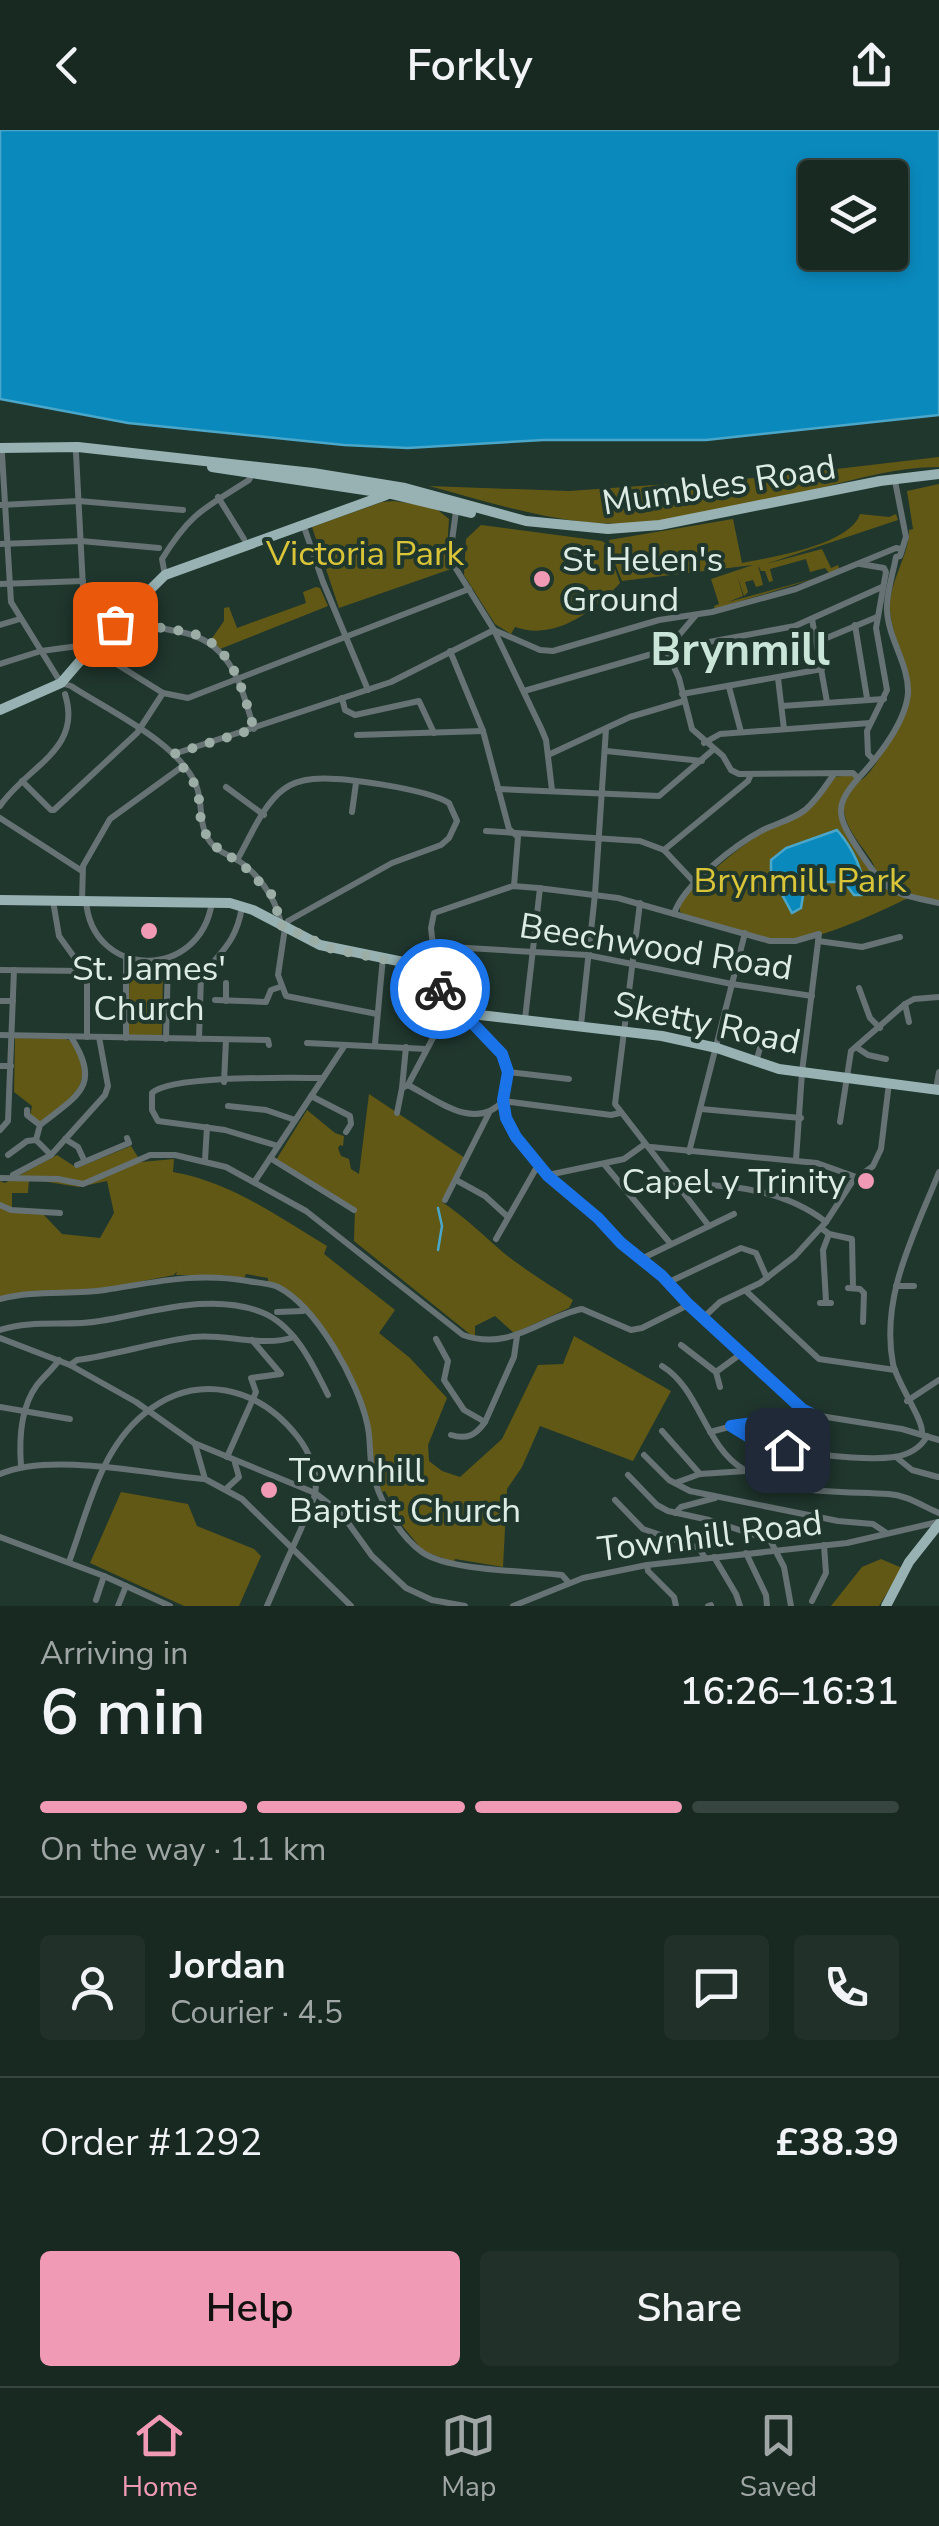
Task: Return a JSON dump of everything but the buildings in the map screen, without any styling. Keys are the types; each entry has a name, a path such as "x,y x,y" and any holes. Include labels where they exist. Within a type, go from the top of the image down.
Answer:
{"main road":[{"path":"0,452 78,448 333,480 350,493"},
{"name":"Mumbles Road","path":"0,452 76,453 333,480 350,493 444,497 573,530"},
{"name":"Mumbles Road","path":"350,493 392,494 524,526 608,532 880,481 939,474"},
{"path":"0,710 63,688 89,645 130,612 154,582 165,575 303,524 350,493 392,494"},
{"path":"0,900 212,901 242,906 332,949 418,966 463,1012"},
{"name":"Sketty Road","path":"463,1012 623,1030 717,1048 756,1063 802,1072 938,1090"},
{"path":"886,1606 923,1542 938,1525"}],"street":[{"path":"0,452 11,602 63,688 70,717 63,741 0,806"},
{"path":"76,453 89,645"},
{"path":"165,575 162,559 198,511 242,484 252,473"},
{"path":"894,481 906,537 896,553 887,611 906,672 908,694 902,718 874,760 845,791 841,813 852,840 888,890 939,903"},
{"path":"218,497 244,539"},
{"path":"2,504 79,501 183,510"},
{"path":"456,509 450,548 455,566 494,630 541,728 552,790"},
{"path":"303,524 368,690"},
{"path":"4,544 81,541 160,548"},
{"path":"174,754 368,690 494,630 546,651 796,589 896,553"},
{"path":"860,564 884,568 886,578 876,628 887,690 866,737 868,754 874,760"},
{"path":"0,584 83,580"},
{"path":"524,691 666,650 795,626 882,587"},
{"path":"0,664 41,652 89,645 163,692 188,698 469,589"},
{"path":"130,612 145,626 200,636 226,660 239,680 254,729"},
{"path":"666,650 696,615"},
{"path":"816,642 877,617"},
{"path":"0,625 20,619"},
{"path":"812,619 827,702"},
{"path":"855,625 868,698"},
{"path":"666,650 692,729 731,770 739,774 853,773 858,778"},
{"path":"450,651 483,731 498,790 518,837 514,886"},
{"path":"548,755 646,710 683,698 822,669"},
{"path":"778,678 784,729"},
{"path":"729,686 740,732"},
{"path":"63,688 139,730 174,754 184,766 198,789 201,822 209,842 237,860 272,895 281,926 280,987 292,999 377,1014"},
{"path":"22,781 52,811 139,730 163,692"},
{"path":"342,698 345,710 355,716 419,701 434,734"},
{"path":"782,706 884,698"},
{"path":"704,743 720,734 871,723"},
{"path":"581,1024 595,894 606,728"},
{"path":"357,735 483,731"},
{"path":"498,790 658,796 714,749"},
{"path":"606,751 702,761"},
{"path":"184,766 113,817 82,870 84,900 90,924 100,939 126,956 150,962 168,959 198,938 208,922 212,901"},
{"path":"674,914 678,900 695,883 738,846 803,812 834,773"},
{"path":"664,850 748,781 751,774"},
{"path":"237,860 276,796 294,783 316,778 440,797 456,813 453,831 441,846 392,862 281,926"},
{"path":"352,812 356,783"},
{"path":"226,787 264,815"},
{"path":"0,818 82,870"},
{"path":"486,831 640,841 664,850 695,883"},
{"path":"418,966 433,946 434,914 514,886 640,903 770,940 818,938 862,947 900,936"},
{"path":"525,1020 540,888"},
{"path":"53,900 64,946 85,970 88,982 87,1037"},
{"path":"640,903 616,1100 620,1113 709,1226"},
{"path":"198,1039 202,977 234,937 242,906"},
{"path":"689,1152 745,934"},
{"path":"796,1160 818,938"},
{"name":"Beechwood Road","path":"433,946 587,954 812,996"},
{"path":"126,956 126,1038"},
{"path":"374,1044 383,958"},
{"path":"166,1038 168,959"},
{"path":"0,970 85,970"},
{"path":"0,1130 8,1121 14,970"},
{"path":"226,983 226,1001"},
{"path":"216,1000 266,1002 270,988 280,987"},
{"path":"860,988 870,1018 880,1028"},
{"path":"840,1122 851,1051 905,1004 924,996 939,998"},
{"path":"0,1001 13,1001"},
{"path":"397,1113 405,1087 452,1002"},
{"path":"905,1004 909,1022"},
{"path":"463,1012 502,1054 508,1072 503,1100 509,1127 538,1165 802,1409 814,1415"},
{"path":"756,1063 764,1034"},
{"path":"0,1035 268,1040 269,1045"},
{"path":"36,1140 40,1125 82,1091 86,1081 82,1053 71,1036"},
{"path":"13,1176 51,1155 98,1105 108,1086 99,1037"},
{"path":"224,1082 226,1040"},
{"path":"306,1042 426,1049"},
{"path":"255,1182 345,1045"},
{"path":"405,1087 406,1047"},
{"path":"856,1048 886,1059"},
{"path":"0,1066 12,1066"},
{"path":"508,1072 569,1079"},
{"path":"938,1090 939,1072"},
{"path":"278,1146 207,1127 158,1121 152,1110 152,1093 160,1086 184,1081 323,1078"},
{"path":"703,1318 720,1302 767,1278 808,1244 852,1182 874,1166 881,1149 889,1084"},
{"path":"405,1087 462,1113 479,1116 503,1100 620,1113"},
{"path":"311,1096 346,1113 355,1122 346,1132"},
{"path":"0,1098 10,1098"},
{"path":"228,1106 266,1110 295,1120"},
{"path":"700,1109 801,1118"},
{"path":"27,1110 27,1115 40,1125"},
{"path":"445,1200 489,1112"},
{"path":"204,1160 207,1127"},
{"path":"65,1138 78,1147 84,1160"},
{"path":"76,1165 130,1144 127,1138"},
{"path":"8,1151 36,1140"},
{"path":"36,1140 51,1155"},
{"path":"645,1144 828,1165 859,1178"},
{"path":"548,1176 624,1159 645,1144"},
{"path":"0,1178 58,1178 82,1184 150,1155 204,1160 255,1182 306,1211 463,1335 474,1338 517,1336 582,1308 632,1330 688,1304"},
{"path":"270,1158 354,1210"},
{"path":"604,1164 670,1243"},
{"path":"496,1239 538,1165"},
{"path":"731,1426 757,1442 787,1450 896,1457 919,1448 924,1436 921,1423 895,1370 890,1329 896,1286 939,1172"},
{"path":"456,1180 484,1196 508,1217"},
{"path":"677,1185 753,1190 800,1206 824,1225 829,1234 852,1239 850,1288 864,1293 863,1322"},
{"path":"0,1205 11,1210 60,1212"},
{"path":"641,1259 734,1214"},
{"path":"826,1302 823,1250 829,1234"},
{"path":"668,1282 741,1248 756,1253 767,1278"},
{"path":"0,1299 103,1290 176,1277 206,1276 277,1286 332,1343 347,1371 366,1416 372,1469 380,1495 414,1546 448,1563 562,1575 569,1583"},
{"path":"896,1286 914,1286"},
{"path":"746,1291 819,1359 895,1370"},
{"path":"0,1330 24,1323 98,1322 162,1307 222,1305 261,1312 294,1337 328,1395"},
{"path":"277,1312 305,1311"},
{"path":"452,1435 467,1438 485,1422 514,1357 517,1336"},
{"path":"70,1365 76,1360 190,1337 294,1337"},
{"path":"0,1338 70,1365 148,1410 194,1443 316,1493 341,1513 372,1556 406,1588 432,1600 466,1606"},
{"path":"436,1339 448,1362 444,1376 447,1384 464,1410 485,1422"},
{"path":"226,1457 256,1392 250,1378 281,1372 252,1340"},
{"path":"681,1345 716,1372 720,1387"},
{"path":"716,1372 742,1354"},
{"path":"21,1466 25,1411 36,1386 59,1360"},
{"path":"662,1366 684,1387 728,1457 747,1471"},
{"path":"907,1401 939,1380"},
{"path":"69,1562 102,1468 124,1432 170,1397 196,1390 240,1392 275,1410 303,1443 314,1471 316,1493 267,1606"},
{"path":"0,1406 70,1419"},
{"path":"710,1432 814,1415 902,1428 939,1440"},
{"path":"662,1431 700,1474"},
{"path":"194,1443 202,1462"},
{"path":"205,1479 200,1468 202,1462 211,1454 226,1457 238,1478 242,1499"},
{"path":"644,1454 675,1483 716,1498 873,1524 884,1532"},
{"path":"896,1457 912,1470 938,1477"},
{"path":"0,1474 21,1466 102,1468 205,1479 242,1499 347,1605"},
{"path":"226,1488 253,1468"},
{"path":"675,1483 700,1474 747,1471 805,1487 890,1494 939,1513"},
{"path":"628,1476 657,1505 760,1535 777,1549 790,1589 790,1606"},
{"path":"675,1513 681,1507 716,1498"},
{"path":"616,1500 643,1529 698,1548 710,1557 740,1606"},
{"path":"916,1525 924,1532 923,1542"},
{"name":"Townhill Road","path":"513,1606 569,1583 647,1566 847,1543 916,1525 938,1525"},
{"path":"0,1537 170,1606"},
{"path":"812,1601 826,1574 824,1546"},
{"path":"746,1553 766,1595 767,1606"},
{"path":"647,1566 674,1597 676,1606"},
{"path":"96,1600 104,1576"},
{"path":"118,1606 126,1586"}],"green space":[{"path":"939,457 939,467 882,473 714,511 636,523 545,516 429,486 569,491 768,477"},
{"path":"939,484 939,902 887,886 850,828 844,810 849,791 876,763 906,710 908,685 891,615 891,595 909,530 913,529 907,491"},
{"name":"Victoria Park","path":"394,501 434,507 449,519 447,550 451,569 339,608 312,527"},
{"path":"860,514 896,514 898,520 766,564 822,549 831,568 838,565 840,570 830,574 825,568 810,572 806,559 770,569 773,581 769,582 758,565 763,585 756,587 753,580 745,582 748,592 744,596 737,575 743,596 728,602 823,576 715,609 719,604 711,579 753,565 622,581 609,540 733,519 742,563 826,542 853,525"},
{"name":"St Helen's Ground","path":"481,525 602,541 620,583 572,621 544,630 515,627 511,634 495,624 464,575 466,539"},
{"path":"316,587 328,606 220,649 210,641 224,621 224,608 229,607 237,628 306,603 303,592"},
{"name":"Brynmill Park","path":"835,777 858,778 841,801 846,831 880,882 908,898 834,930 791,941 734,932 680,912 680,900 730,856 805,811"},
{"path":"130,962 158,963 163,967 162,1035 128,1035"},
{"path":"15,1038 65,1039 72,1041 79,1056 82,1080 78,1089 40,1122 30,1116 32,1106 14,1092"},
{"path":"369,1094 465,1158 442,1202 513,1260 573,1300 569,1308 514,1333 495,1316 475,1326 475,1335 471,1335 354,1241 355,1208 276,1160 307,1110 344,1136 343,1146 338,1148 341,1156 349,1159 351,1169 359,1174"},
{"path":"131,1146 141,1162 174,1159 173,1172 234,1192 327,1246 324,1254 395,1310 379,1333 410,1358 447,1398 428,1445 429,1461 442,1471 460,1477 502,1439 538,1365 563,1364 574,1336 671,1391 633,1461 540,1426 522,1467 507,1489 503,1567 455,1559 454,1562 423,1551 391,1512 395,1510 385,1491 382,1492 374,1471 372,1440 350,1373 308,1311 268,1282 268,1278 246,1274 244,1278 176,1275 177,1271 174,1275 112,1287 0,1297 0,1181 5,1183 57,1155 77,1168","holes":["29,1179 79,1187 107,1181 114,1213 100,1238 62,1234 43,1214 12,1211 12,1193 28,1193"]},
{"path":"121,1492 188,1504 197,1526 254,1549 261,1556 239,1606 184,1606 90,1563"},
{"path":"881,1559 902,1568 879,1606 831,1606 862,1567"}],"water":[{"path":"0,130 939,130 939,415 706,440 543,440 408,448 128,423 0,399"},
{"path":"837,830 857,861 862,895 854,895 844,882 825,882 804,890 801,908 792,913 771,874 771,860 786,848"}],"waterway":[{"path":"438,1208 442,1226 438,1250"}],"way so far":[{"path":"115,624 130,612 145,626 200,636 237,674 254,729 174,754 198,789 201,822 209,842 237,860 272,895 278,924 332,949 418,966 440,989"}],"place":[{"name":"St Helen's Ground","path":"542,579"},
{"name":"St. James' Church","path":"149,931"},
{"name":"Capel y Trinity","path":"866,1181"},
{"name":"Townhill Baptist Church","path":"269,1490"}],"district":[{"name":"Brynmill","path":"740,650"}],"route":[{"path":"440,989 502,1054 508,1072 503,1100 509,1127 548,1176 662,1276 802,1409 814,1415 731,1426 757,1442 787,1450"}]}
